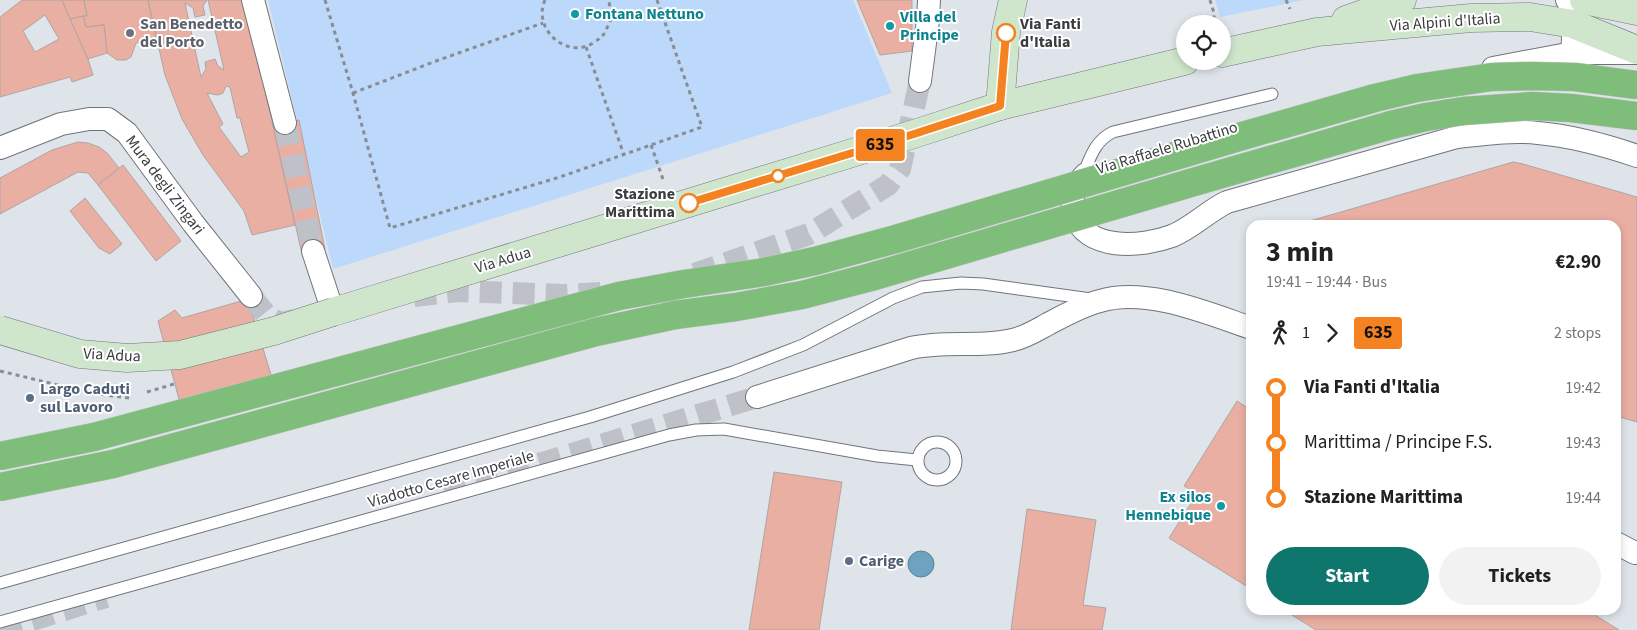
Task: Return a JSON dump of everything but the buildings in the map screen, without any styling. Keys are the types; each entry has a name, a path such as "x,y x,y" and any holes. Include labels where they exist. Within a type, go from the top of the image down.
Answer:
{"highway":[{"path":"0,456 94,437 618,296 764,272 815,261 896,239 1375,98 1417,88 1492,77 1531,76 1575,77 1637,85"},
{"path":"0,487 113,464 596,332 676,315 736,308 802,295 871,278 1197,181 1391,125 1426,117 1463,111 1532,106 1570,108 1637,116"}],"main road":[{"path":"1012,0 1006,32 1000,106 1176,63"},
{"name":"Via Alpini d'Italia","path":"1317,32 1402,0"},
{"path":"1575,8 1637,11"},
{"path":"1575,8 1637,52"},
{"name":"Via Alpini d'Italia","path":"1231,51 1317,32 1471,18 1530,17 1575,8"},
{"name":"Via Adua","path":"0,330 80,354 127,358 180,355 274,331 1000,106"}],"street":[{"path":"253,0 285,123"},
{"path":"920,81 929,0"},
{"path":"1573,53 1575,8"},
{"name":"Via Raffaele Rubattino","path":"1637,52 1573,53 1475,72 1409,80 1337,97 1093,170 1081,179 1076,188 1073,205 1078,223 1082,229 1092,236 1103,241 1134,244 1172,236 1227,202 1457,137 1495,132 1537,132 1600,144 1637,156"},
{"name":"Mura degli Zingari","path":"0,148 61,124 89,119 108,119 126,133 193,223 251,296"},
{"path":"313,251 333,312"},
{"path":"757,397 928,344 1014,340 1027,336 1100,300 1138,298 1163,300 1184,305 1246,326"}],"lane":[{"path":"1081,179 1099,142 1103,137 1113,132 1272,94"},
{"path":"0,584 580,420 724,375 803,345 893,298 922,287 961,283 983,284 1100,300"},
{"name":"Viadotto Cesare Imperiale","path":"0,622 669,435 696,430 724,429 877,456 917,460"},
{"path":"943,437 956,456 951,475 938,480 926,477 918,466 917,460 921,449 925,445 943,437"}],"path":[{"path":"325,0 353,92 390,228 560,177 702,127 657,0"},
{"path":"545,0 542,6 543,24 552,39 568,47 586,47 603,36 612,17 608,0"},
{"path":"1210,0 1214,15"},
{"path":"1286,0 1290,9"},
{"path":"353,92 543,24"},
{"path":"586,47 624,155"},
{"path":"651,145 664,183"}],"shaded area":[{"path":"268,0 853,0 892,93 333,269"},
{"path":"1215,0 1304,0 1230,15 1219,15"},
{"path":"921,551 930,555 934,564 930,573 921,577 912,573 908,564 912,555"}],"tunnel":[{"path":"695,274 809,234 888,185 900,169 920,81"},
{"path":"285,123 313,251"},
{"path":"414,296 458,291 564,295 601,293"},
{"path":"251,296 268,317 281,323 299,319"},
{"path":"445,493 757,397"},
{"path":"0,630 106,597"}],"bus line":[{"name":"635","path":"689,203 1000,106 1006,33"}],"place":[{"name":"Fontana Nettuno","path":"575,14"},
{"name":"Villa del Principe","path":"890,26"},
{"name":"San Benedetto del Porto","path":"130,33"},
{"name":"Via Fanti d'Italia","path":"1006,33"},
{"name":"Stazione Marittima","path":"689,203"},
{"name":"Largo Caduti sul Lavoro","path":"30,398"},
{"name":"Ex silos Hennebique","path":"1221,506"},
{"name":"Carige","path":"849,561"}]}
